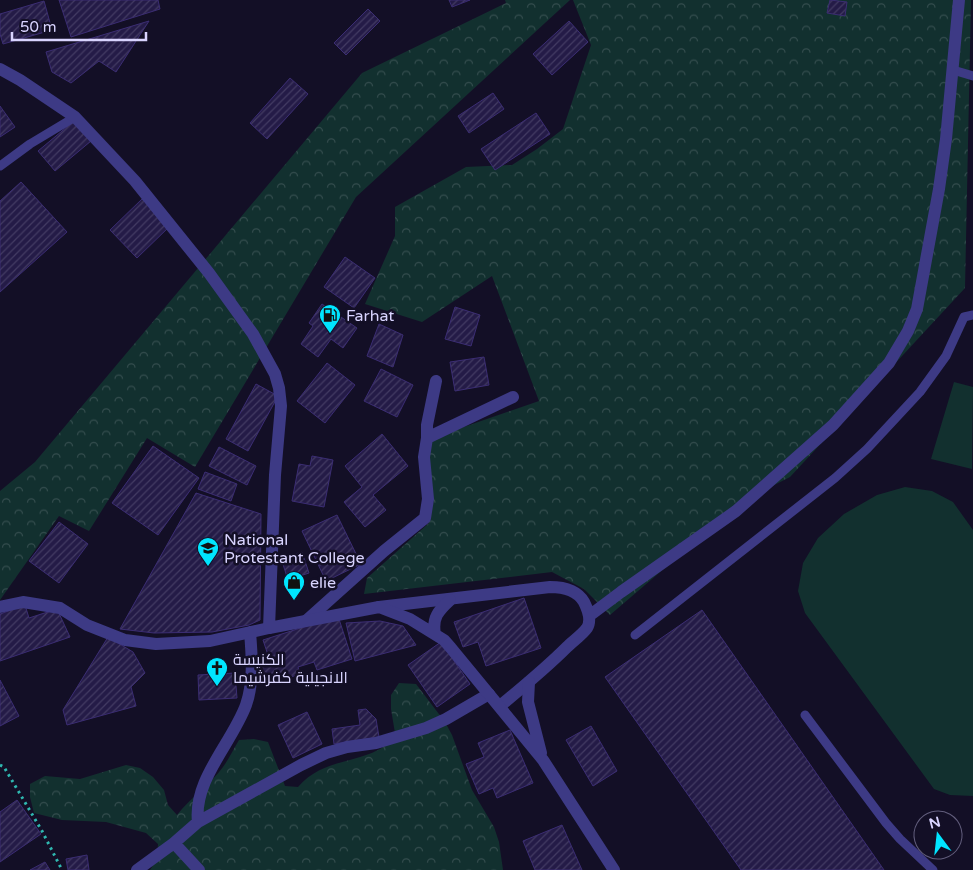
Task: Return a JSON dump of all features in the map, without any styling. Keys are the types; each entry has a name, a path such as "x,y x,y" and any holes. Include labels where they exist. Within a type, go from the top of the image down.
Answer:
{"street":[{"path":"589,616 736,510 833,426 889,363 908,331 917,309 939,189 946,139 959,0"},
{"path":"0,69 76,117 135,181 209,273 253,334 274,374 279,388 281,406 275,475 269,628"},
{"path":"306,620 384,551 425,518 428,499 424,457 427,425 436,381"},
{"path":"427,438 513,397"},
{"path":"0,607 23,602 60,608 87,625 125,640 156,644 210,641 306,620 379,607 560,587 576,593 582,600 589,616 587,628 551,664 500,706"},
{"path":"435,634 434,618 439,610 450,600"},
{"path":"379,607 410,619 444,640 543,760 614,870"},
{"path":"198,822 196,809 201,792 211,769 234,730 248,698 252,657 250,632"},
{"path":"529,682 528,702 543,760"},
{"path":"136,870 174,844 198,822 326,752 376,743 426,728 446,719 489,694"},
{"path":"174,844 199,870"}],"lane":[{"path":"953,70 973,76"},
{"path":"0,166 30,144 76,117"},
{"path":"635,634 835,478 867,450 920,392 946,356 964,317 973,315"},
{"path":"805,715 886,823 933,870"}],"path":[{"path":"0,765 4,767 21,793 62,870"}],"green space":[{"path":"505,0 570,0 356,197 195,467 147,438 89,531 59,516 0,600 0,491 35,462 362,73 506,3"},
{"path":"573,0 971,0 965,288 790,477 743,501 610,615 584,589 552,572 364,594 367,578 429,523 429,439 539,401 492,276 422,322 365,304 395,236 395,207 466,167 512,165 563,129 591,45"},
{"path":"954,382 973,387 972,469 931,459"},
{"path":"905,487 932,491 953,502 973,530 973,796 950,795 934,789 805,613 798,591 803,563 818,538 844,514 877,495"},
{"path":"399,683 416,684 445,722 452,735 472,790 494,827 499,842 503,870 150,870 157,859 158,844 146,833 106,822 62,820 34,813 30,797 30,784 45,776 80,779 126,765 140,768 153,777 164,790 168,805 177,815 218,773 239,740 254,739 268,742 285,786 298,787 306,779 322,769 372,753 396,739 391,709 391,695"}],"building":[{"path":"59,0 158,0 160,9 71,37"},
{"path":"449,0 470,0 452,7"},
{"path":"830,0 847,2 845,16 827,13"},
{"path":"44,1 52,30 3,44 0,34 0,14"},
{"path":"368,9 380,21 346,55 334,43"},
{"path":"149,21 116,72 99,61 71,83 52,72 46,52"},
{"path":"569,21 588,42 552,75 533,54"},
{"path":"290,78 308,94 267,139 250,123"},
{"path":"493,93 504,109 469,133 458,116"},
{"path":"0,106 15,127 0,137"},
{"path":"536,113 550,134 495,170 481,149"},
{"path":"74,121 91,141 55,171 38,151"},
{"path":"21,182 67,232 0,292 0,201"},
{"path":"142,199 170,226 137,258 110,230"},
{"path":"345,257 375,278 354,308 324,287"},
{"name":"Farhat","path":"322,304 357,328 343,348 331,339 318,357 301,344 313,326 309,323"},
{"path":"455,307 480,315 471,346 445,339"},
{"path":"379,324 403,335 393,367 367,356"},
{"path":"484,357 489,385 455,391 450,362"},
{"path":"327,363 355,385 325,423 297,401"},
{"path":"381,369 413,385 397,417 364,401"},
{"path":"256,384 278,396 248,451 226,439"},
{"path":"382,434 408,466 373,495 386,510 365,527 344,502 362,487 345,466"},
{"path":"153,446 199,478 158,535 112,503"},
{"path":"219,447 256,466 247,485 209,466"},
{"path":"312,456 333,460 324,507 292,501 299,464 310,466"},
{"path":"205,472 237,484 231,501 198,489"},
{"name":"National Protestant College","path":"196,493 261,514 260,620 249,625 212,632 154,633 120,629"},
{"path":"337,515 361,564 326,581 302,531"},
{"path":"59,522 88,544 59,583 29,561"},
{"path":"302,552 309,573 288,580 281,558"},
{"path":"524,598 541,648 486,666 478,642 463,647 454,622"},
{"path":"25,605 29,618 57,609 70,637 0,661 0,614"},
{"path":"702,610 884,870 741,870 605,677"},
{"path":"338,616 352,659 317,670 314,662 298,667 300,674 266,685 260,665 269,658 263,640"},
{"path":"380,621 403,626 416,645 355,661 346,623"},
{"path":"108,637 133,652 145,673 131,687 136,706 67,725 63,710"},
{"path":"441,642 470,684 437,707 408,665"},
{"name":"الكنيسة الانجيلية كفرشيما","path":"235,673 237,698 199,700 198,675"},
{"path":"0,680 19,716 0,726"},
{"path":"366,709 376,719 379,737 334,744 332,729 360,725 358,710"},
{"path":"307,712 322,744 293,758 278,725"},
{"path":"591,726 617,771 593,786 566,740"},
{"path":"510,730 533,783 497,798 493,788 479,794 466,764 484,757 478,743"},
{"path":"17,800 41,834 0,862 0,812"},
{"path":"562,825 582,870 535,870 523,841"},
{"path":"87,855 89,870 68,870 66,859"},
{"path":"45,862 50,870 30,870"}],"place":[{"name":"Farhat","path":"330,334"},
{"name":"National Protestant College","path":"208,567"},
{"name":"elie","path":"294,601"},
{"name":"الكنيسة الانجيلية كفرشيما","path":"217,687"}]}
